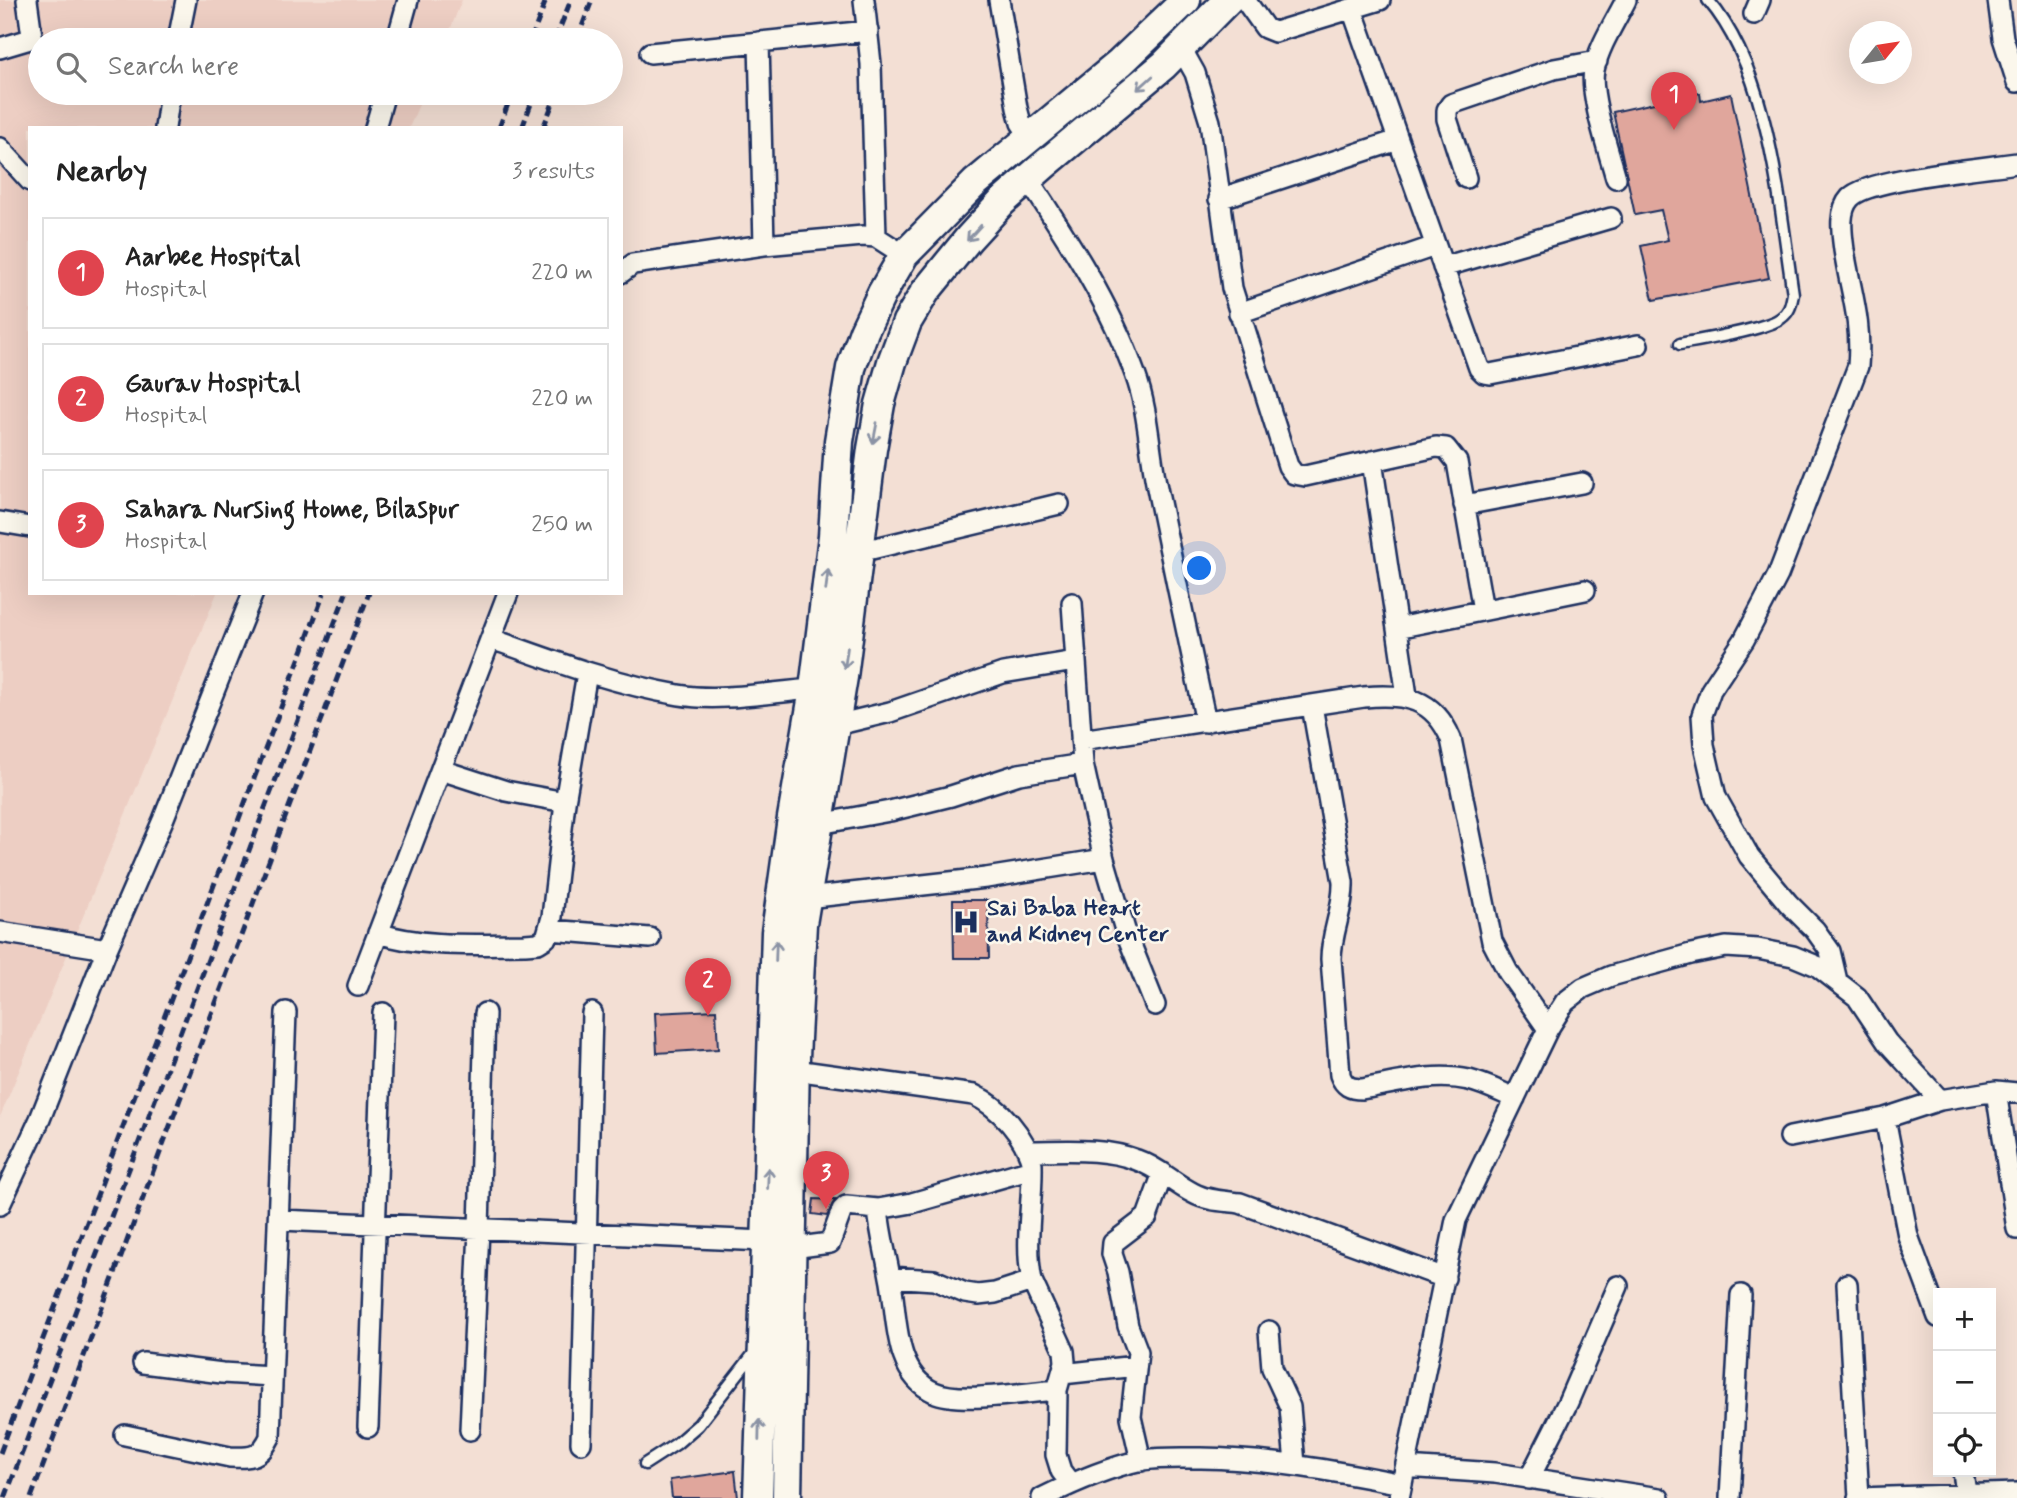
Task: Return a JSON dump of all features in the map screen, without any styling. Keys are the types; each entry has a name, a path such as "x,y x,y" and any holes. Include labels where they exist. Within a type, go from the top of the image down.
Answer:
{"main road":[{"path":"780,1211 776,932 814,689 833,536 843,406 863,331 881,293 904,255 975,183 1120,63 1186,0"},
{"path":"787,1498 778,1245 795,1070 798,962 806,898 836,725 865,493 880,404 892,362 907,322 925,292 969,237 1028,179 1129,96 1228,0"},
{"path":"758,1498 762,1343 778,1245"}],"street":[{"path":"27,0 31,28"},
{"path":"180,28 186,0"},
{"path":"400,28 408,0"},
{"path":"864,0 872,64 876,237"},
{"path":"999,0 1017,108 1021,123 1031,138"},
{"path":"1245,0 1265,28 1275,32 1380,0"},
{"path":"1616,178 1594,92 1593,73 1626,0"},
{"path":"2017,3 2000,0 2004,38 2017,82"},
{"path":"1352,9 1475,360 1483,373 1502,373 1638,345"},
{"path":"650,53 868,31"},
{"path":"0,48 28,38"},
{"path":"759,42 764,245"},
{"path":"1181,48 1199,83 1210,122 1232,288 1288,466 1294,474 1305,476 1436,447 1446,448 1457,462 1483,610"},
{"path":"1466,178 1447,119 1447,110 1451,104 1554,69 1597,61"},
{"path":"165,126 168,105"},
{"path":"376,126 382,105"},
{"path":"1219,199 1398,140"},
{"path":"0,148 28,179"},
{"path":"1837,981 1830,951 1815,930 1749,856 1716,797 1704,745 1702,715 1712,690 1744,640 1778,575 1858,366 1858,317 1844,250 1842,217 1849,198 1864,188 1894,180 2017,163"},
{"path":"1028,179 1068,240 1098,293 1136,376 1206,722"},
{"path":"1443,267 1611,218"},
{"path":"623,272 633,264 764,245 863,236 876,237 904,255"},
{"path":"1239,313 1435,246"},
{"path":"1372,461 1407,696"},
{"path":"1465,505 1582,483"},
{"path":"859,552 1059,504"},
{"path":"0,522 28,527"},
{"path":"1397,628 1586,590"},
{"path":"0,1205 40,1119 252,595"},
{"path":"358,986 507,595"},
{"path":"1072,603 1083,764 1104,859 1125,930 1155,1005"},
{"path":"492,639 587,673 680,695 711,697 814,689"},
{"path":"836,725 890,712 1003,673 1075,662"},
{"path":"378,933 422,943 525,944 538,943 546,938 550,930 565,802 587,673"},
{"path":"1081,740 1390,694 1407,696 1436,713 1445,723 1451,739 1492,941 1508,972 1548,1030"},
{"path":"1312,706 1343,882 1343,896 1331,942 1340,1075 1343,1083 1352,1089 1362,1089 1434,1077 1455,1077 1473,1081 1515,1098"},
{"path":"818,824 890,811 951,796 1019,774 1083,764"},
{"path":"441,770 506,791 565,802"},
{"path":"806,898 986,878 1104,859"},
{"path":"550,930 650,938"},
{"path":"0,932 107,949"},
{"path":"1403,1483 1456,1220 1548,1030 1564,1002 1583,988 1611,976 1726,947 1758,949 1793,956 1817,966 1857,997 1887,1042 1940,1100"},
{"path":"125,1435 230,1457 256,1455 264,1450 270,1437 286,1012"},
{"path":"368,1427 383,1013"},
{"path":"470,1430 485,1013"},
{"path":"581,1443 592,1013"},
{"path":"795,1070 974,1096 988,1102 997,1110 1030,1160 1027,1250 1032,1281 1064,1352 1065,1362 1059,1382 1056,1455 1061,1471 1071,1484"},
{"path":"1996,1091 2017,1229"},
{"path":"1790,1137 1885,1118 1940,1100 1996,1091 2017,1093"},
{"path":"1885,1118 1908,1236 1933,1304"},
{"path":"280,1220 586,1233 778,1245 830,1243 846,1206 878,1209 923,1200 1030,1160 1104,1153 1134,1158 1199,1196 1240,1203 1444,1278"},
{"path":"1141,1461 1133,1436 1131,1417 1136,1344 1128,1326 1112,1254 1113,1244 1147,1217 1163,1173"},
{"path":"878,1209 902,1353 923,1385 936,1393 961,1397 1059,1382 1136,1366"},
{"path":"890,1277 934,1280 965,1293 978,1295 995,1293 1032,1281"},
{"path":"1847,1284 1859,1498 2017,1493"},
{"path":"1529,1479 1568,1402 1618,1286"},
{"path":"1730,1498 1741,1295"},
{"path":"1269,1331 1272,1368 1290,1407 1295,1464"},
{"path":"143,1363 272,1376"},
{"path":"1042,1498 1087,1476 1165,1457 1295,1464 1403,1483 1495,1473 1648,1498"},
{"path":"1964,1477 1966,1493"}],"lane":[{"path":"1680,344 1762,326 1780,319 1790,309 1793,294 1773,169 1755,88 1735,43 1708,0"},
{"path":"645,1464 676,1444 698,1425 762,1343"}],"shaded area":[{"path":"0,0 462,0 451,28 28,28 28,105 419,105 410,126 28,126 28,595 216,595 0,1117"}],"building":[{"path":"1700,93 1701,101 1731,94 1769,278 1653,300 1641,246 1668,240 1661,210 1635,215 1613,112"},
{"path":"953,900 988,900 989,958 954,958"},
{"path":"716,1010 718,1049 657,1053 655,1013"},
{"path":"814,1199 835,1200 827,1216 812,1214"},
{"path":"735,1471 738,1498 672,1498 670,1480"}],"railway":[{"path":"536,28 546,0"},
{"path":"560,28 571,0"},
{"path":"582,28 592,0"},
{"path":"500,126 508,105"},
{"path":"523,126 531,105"},
{"path":"544,126 552,105"},
{"path":"0,1453 323,595"},
{"path":"5,1498 345,595"},
{"path":"31,1498 368,595"}],"place":[{"name":"Aarbee Hospital","path":"1674,130"},
{"name":"Sai Baba Heart and Kidney Center","path":"966,922"},
{"name":"Gaurav Hospital","path":"708,1016"},
{"name":"Sahara Nursing Home, Bilaspur","path":"826,1209"}]}
